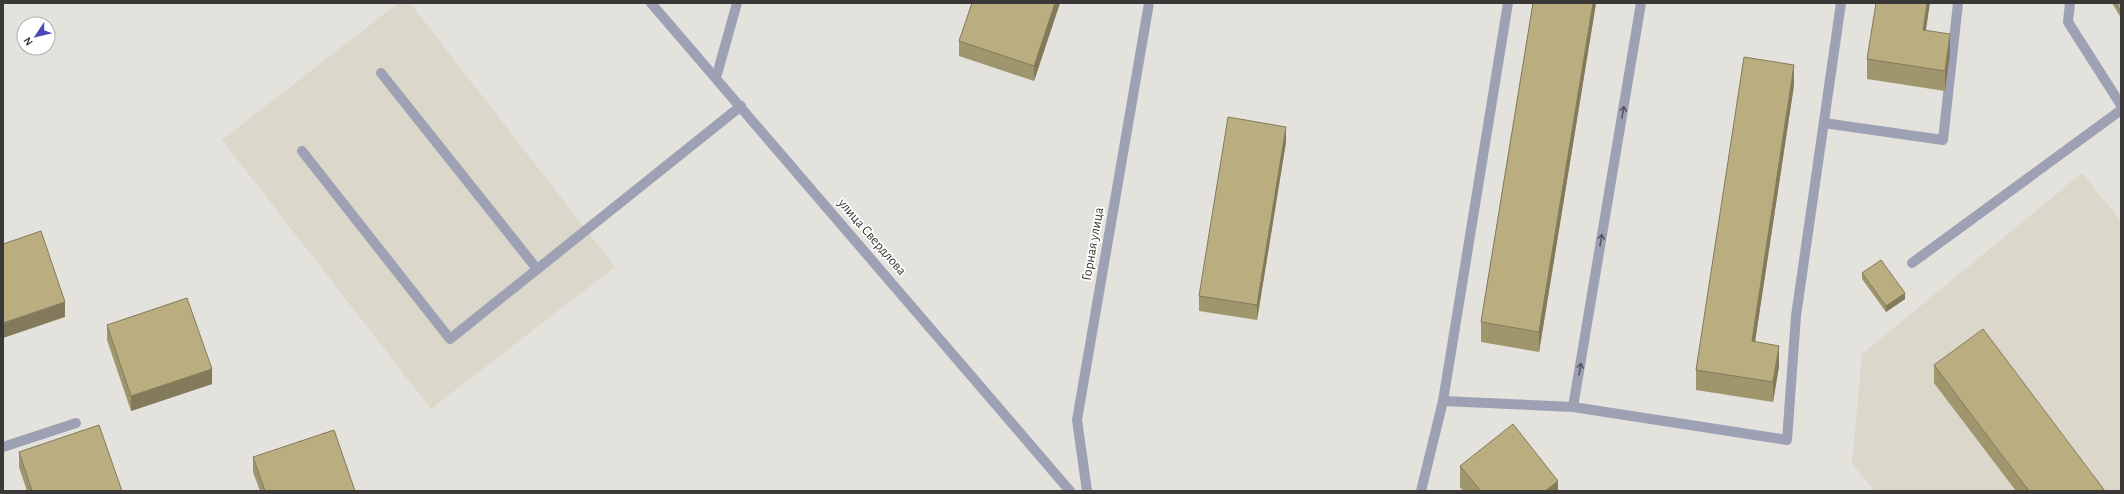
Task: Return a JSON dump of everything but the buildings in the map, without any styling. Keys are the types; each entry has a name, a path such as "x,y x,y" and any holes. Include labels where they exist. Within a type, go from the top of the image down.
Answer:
{"street":[{"name":"улица Свердлова","path":"651,3 1070,491"},
{"path":"716,78 737,3"},
{"name":"Горная улица","path":"1087,491 1077,420 1149,3"},
{"path":"1421,491 1444,401 1508,3"},
{"path":"1573,407 1641,3"},
{"path":"1444,401 1573,407 1787,440 1796,316 1841,3"},
{"path":"1824,124 1942,140 1958,3"},
{"path":"2070,3 2068,22 2121,105"},
{"path":"381,73 537,269"},
{"path":"302,151 450,339 741,106"},
{"path":"1912,263 2121,110"},
{"path":"3,447 76,423"}],"shaded area":[{"path":"398,3 410,3 615,267 431,409 222,140"},
{"path":"2082,173 2121,221 2121,491 1875,491 1852,464 1862,354"}]}
